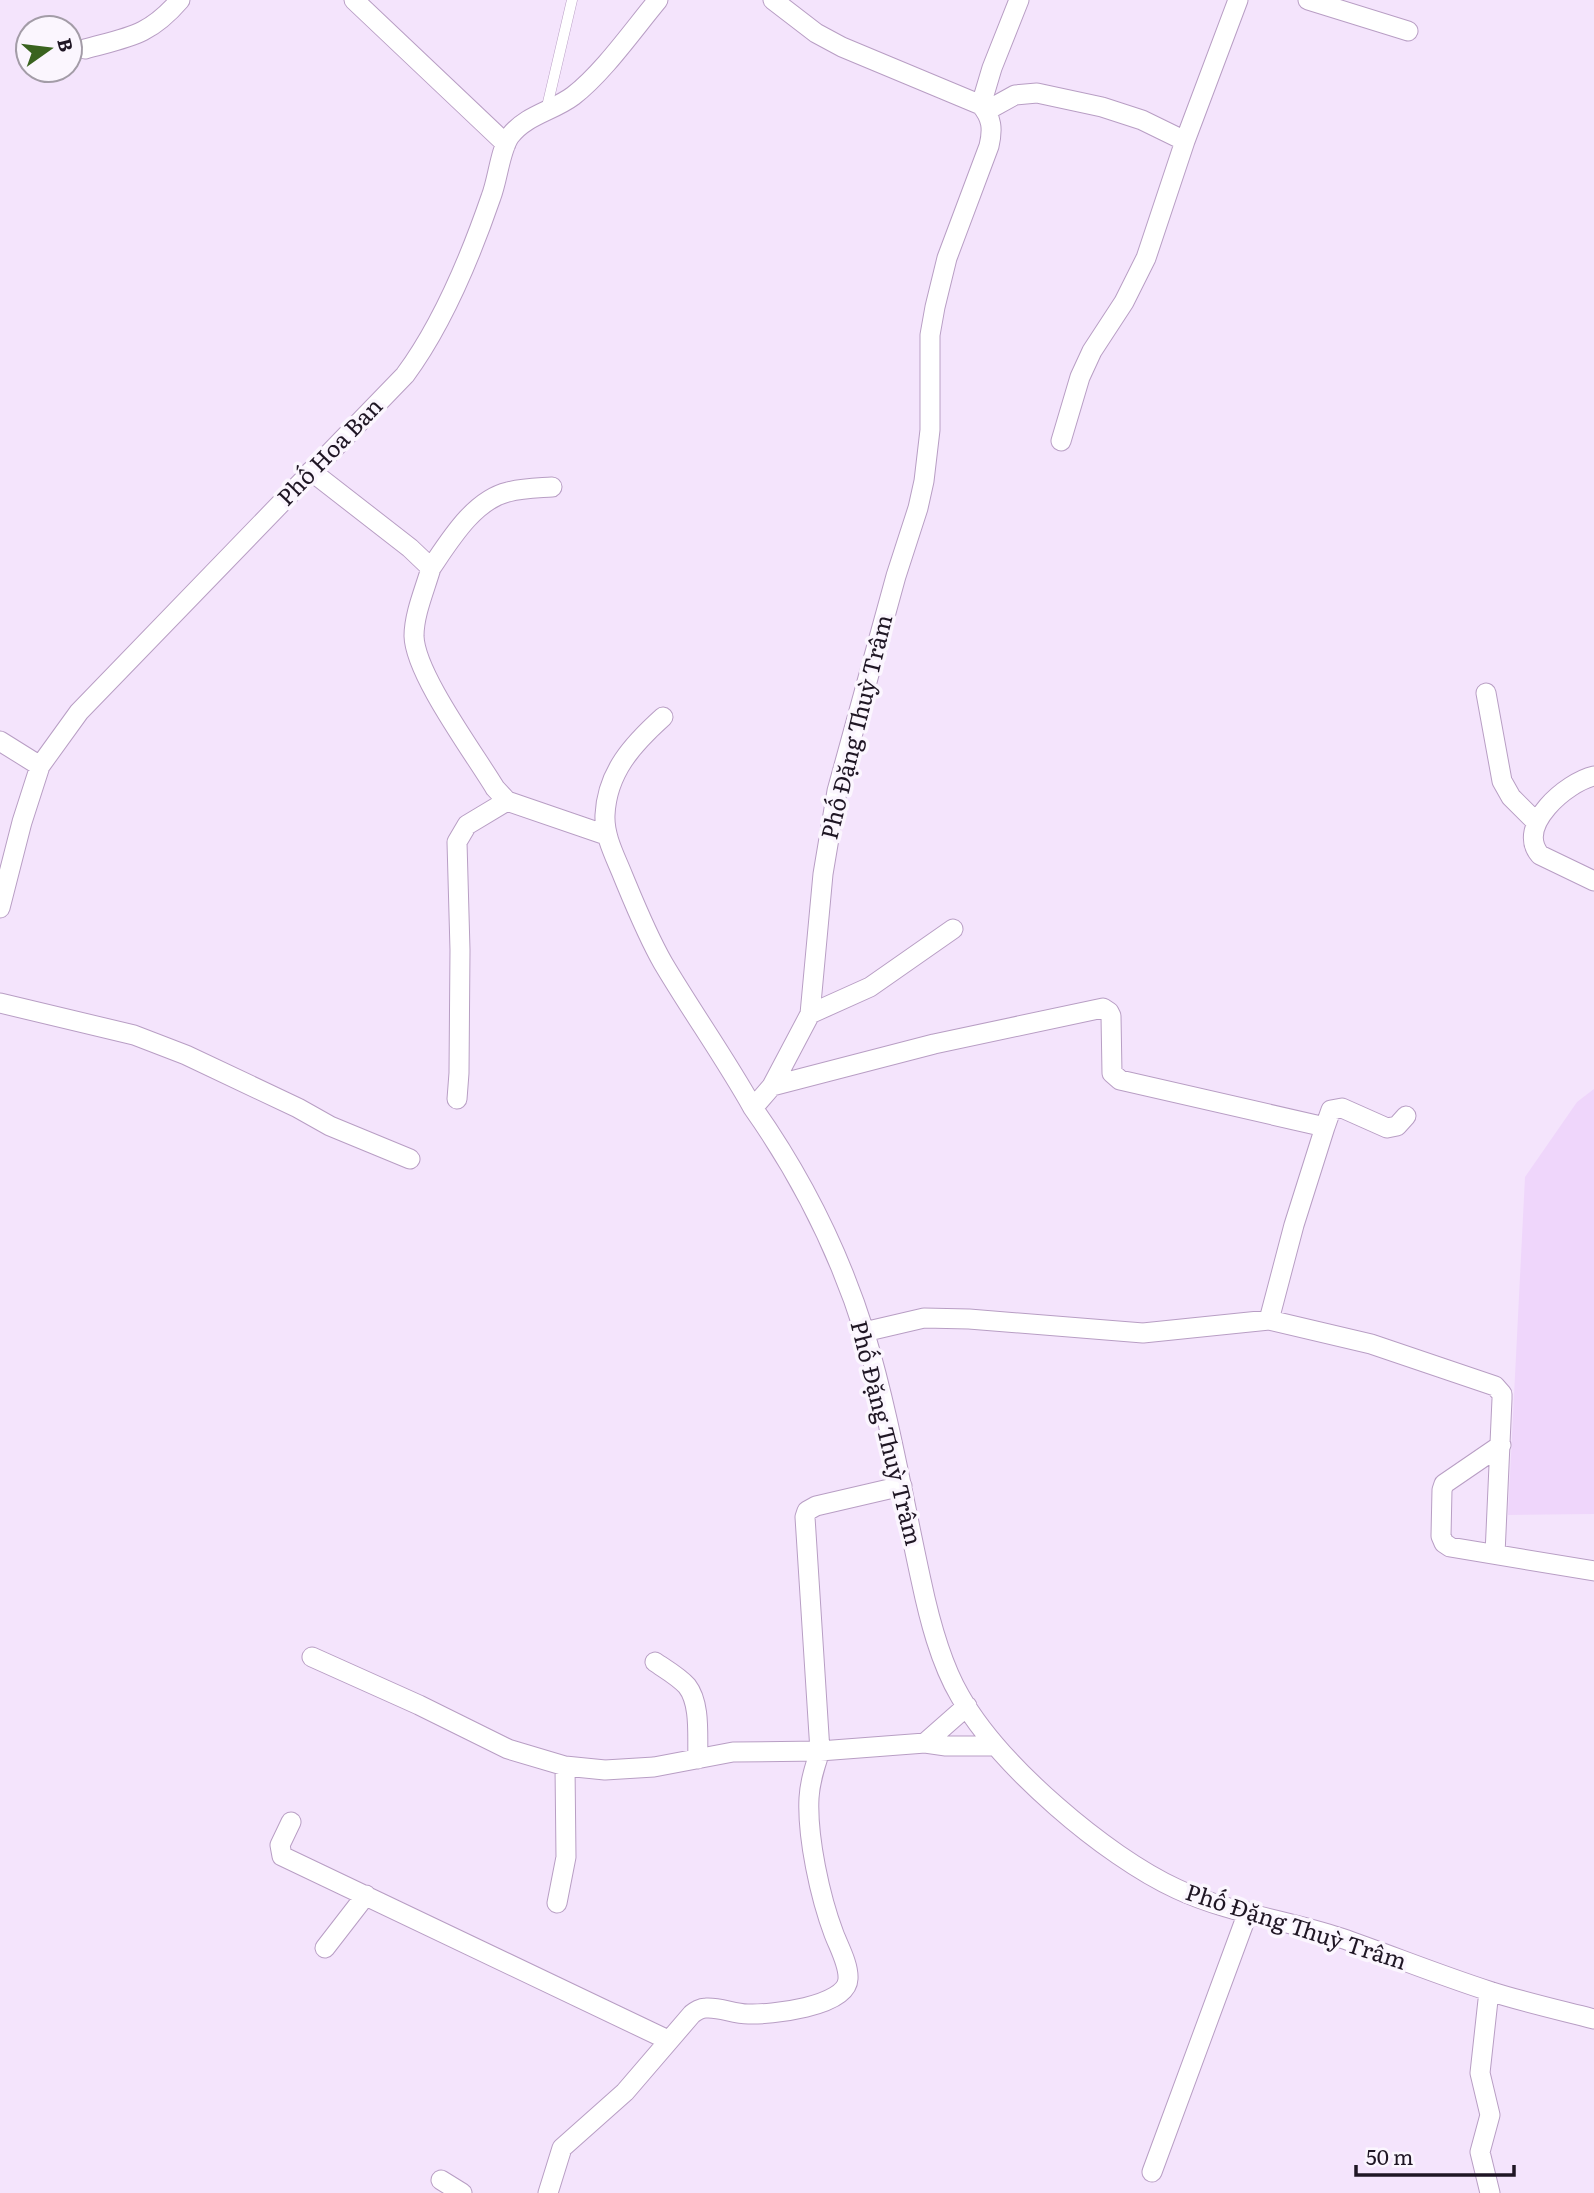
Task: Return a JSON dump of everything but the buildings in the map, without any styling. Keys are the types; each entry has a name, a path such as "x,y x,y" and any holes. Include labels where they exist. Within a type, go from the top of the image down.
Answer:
{"street":[{"path":"85,49 134,36 157,24 180,0"},
{"path":"354,0 506,144 519,126 575,94 609,59 658,0"},
{"path":"773,0 816,33 842,47 984,108 1015,95 1038,93 1102,107 1142,120 1185,141"},
{"path":"984,108 992,68 1019,0"},
{"path":"1060,440 1080,377 1092,352 1124,302 1146,258 1185,141 1238,0"},
{"path":"1308,0 1408,32"},
{"name":"Phố Đặng Thuỳ Trâm","path":"984,108 992,127 989,146 947,258 933,316 930,335 930,430 924,481 859,706 829,830 810,1014 772,1086 753,1108 778,1143 820,1222 864,1332 931,1619 946,1665 960,1696 995,1746 1058,1806 1145,1871 1178,1889 1340,1938 1489,1991 1594,2019"},
{"name":"Phố Hoa Ban","path":"0,908 22,822 40,766 79,712 405,374 428,340 476,238 499,174 506,144"},
{"path":"311,471 410,548 431,568"},
{"path":"552,487 508,492 494,497 466,522 431,568 414,634 416,650 436,692 495,788 507,801 606,835"},
{"path":"1486,693 1502,781 1511,797 1536,822"},
{"path":"663,717 637,740 615,772 607,795 604,816 606,835 662,960 753,1108"},
{"path":"0,741 40,766"},
{"path":"1594,776 1569,787 1536,822 1533,842 1540,855 1594,881"},
{"path":"457,1099 460,950 457,842 467,825 507,801"},
{"path":"810,1014 870,987 953,929"},
{"path":"0,1003 147,1040 223,1072 330,1126 410,1159"},
{"path":"772,1086 934,1044 1100,1007 1111,1016 1112,1073 1120,1080 1325,1127"},
{"path":"1269,1320 1294,1225 1331,1111 1339,1108 1387,1128 1397,1126 1406,1116"},
{"path":"864,1332 925,1318 969,1318 1143,1333 1269,1320 1371,1343 1495,1386 1502,1394 1495,1554"},
{"path":"1501,1445 1448,1480 1442,1490 1441,1536 1444,1543 1450,1547 1594,1571"},
{"path":"548,2193 562,2148 625,2092 692,2014 701,2009 713,2008 751,2015 782,2013 823,2002 842,1992 847,1986 847,1970 827,1916 817,1876 808,1799 811,1777 820,1751 805,1517 807,1511 816,1506 902,1486"},
{"path":"312,1657 508,1749 565,1766 605,1770 654,1767 733,1752 820,1751 925,1743 995,1746"},
{"path":"654,1662 678,1678 693,1696 698,1759"},
{"path":"925,1743 967,1706"},
{"path":"557,1903 566,1857 565,1766"},
{"path":"291,1822 280,1845 282,1856 668,2040"},
{"path":"325,1948 366,1895"},
{"path":"1152,2172 1248,1912"},
{"path":"1489,1991 1480,2073 1490,2115 1480,2152 1490,2193"},
{"path":"440,2180 461,2193"}],"lane":[{"path":"545,111 572,0"}],"shaded area":[{"path":"1594,1089 1594,1514 1508,1515 1525,1177 1577,1102"}]}
